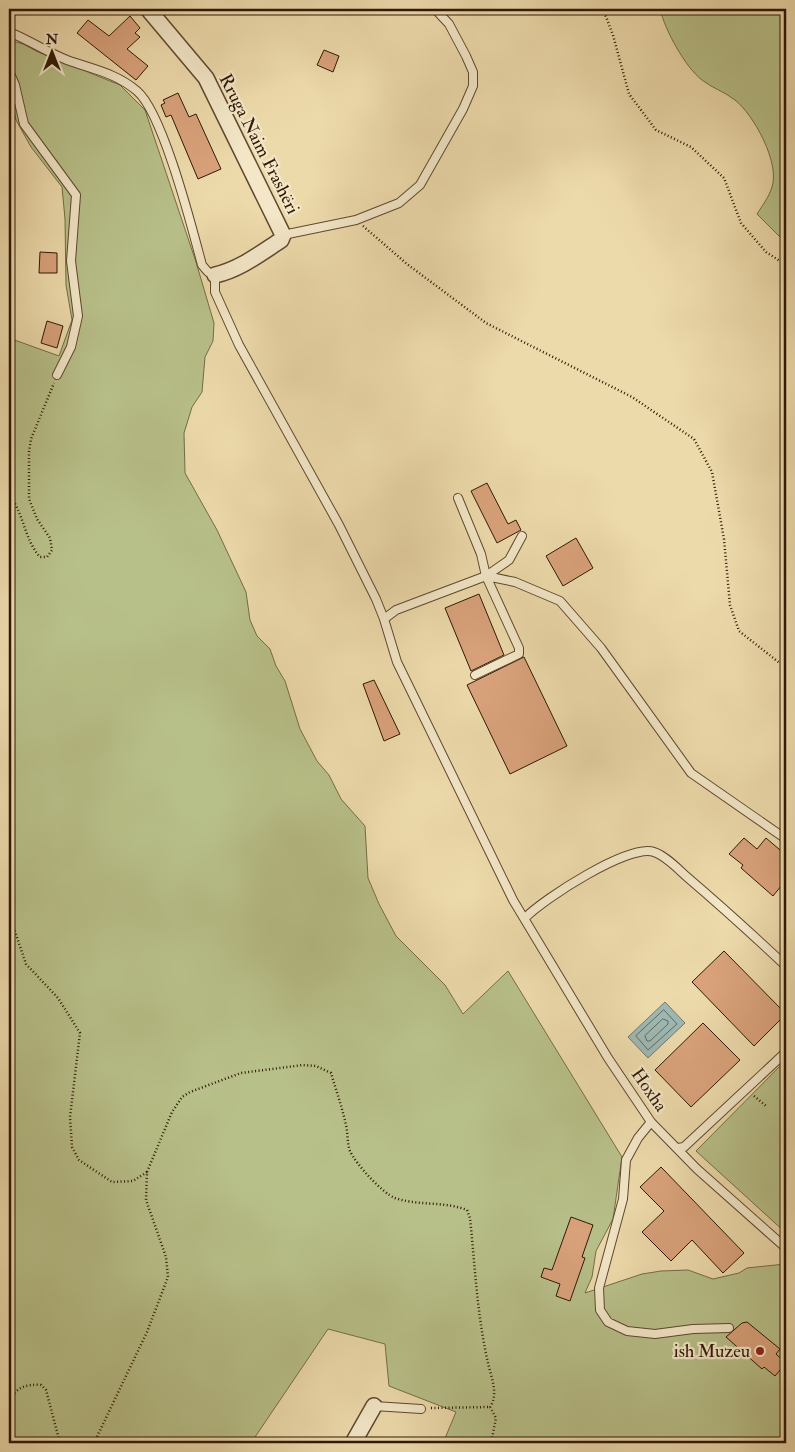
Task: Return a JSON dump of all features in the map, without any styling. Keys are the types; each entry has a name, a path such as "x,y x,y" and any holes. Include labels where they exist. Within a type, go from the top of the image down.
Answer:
{"street":[{"name":"Rruga Naim Frashëri","path":"148,9 206,78 283,235 280,240 244,263 224,273 215,274"},
{"path":"353,1443 374,1406"}],"lane":[{"path":"283,235 356,220 399,203 420,185 473,86 473,72 466,56 449,24 436,9"},
{"path":"9,32 67,60 112,75 138,92 155,118 177,180 202,265 208,272 215,274"},
{"path":"9,71 24,124 76,194 71,261 78,316 71,347 57,375"},
{"name":"Hoxha","path":"215,274 215,292 239,345 339,525 384,619 397,662 513,900 608,1058 651,1122 682,1150 697,1168 786,1248"},
{"path":"458,498 481,554 486,576 519,654 475,675"},
{"path":"384,619 396,610 486,576 509,560 522,536"},
{"path":"486,576 515,582 560,601 601,648 691,772 786,839"},
{"path":"525,918 536,907 588,874 634,851 654,852 728,911 786,966"},
{"path":"682,1150 786,1052"},
{"path":"651,1122 638,1138 626,1160 623,1199 600,1288 600,1310 608,1322 627,1330 655,1334 693,1329 730,1328"},
{"path":"374,1406 421,1409"}],"path":[{"path":"603,9 613,35 629,94 656,130 690,147 724,178 741,223 766,252 786,265"},
{"path":"356,220 407,264 486,323 632,397 694,439 712,472 724,539 730,605 739,631 786,668"},
{"path":"9,495 16,503 34,550 40,557 47,557 52,550 50,538 37,519 29,499 29,452 31,439 57,375"},
{"path":"9,914 26,964 58,998 80,1033 70,1117 72,1147 79,1160 112,1182 133,1181 147,1172"},
{"path":"94,1443 147,1332 168,1276 166,1257 146,1200 147,1172 172,1112 182,1097 190,1092 257,1070 303,1065 326,1069 330,1073 351,1153 370,1178 395,1198 411,1202 447,1204 467,1210 470,1218 484,1345 494,1390 494,1401 490,1407"},
{"path":"747,1089 766,1106"},
{"path":"9,1402 20,1388 31,1384 41,1385 46,1390 60,1443"},
{"path":"421,1409 490,1407"},
{"path":"490,1407 496,1418 491,1443"}],"green space":[{"path":"660,9 786,9 786,243 757,214 769,194 773,177 772,165 764,140 750,117 735,100 702,80 689,66 671,37"},
{"path":"9,40 23,44 38,52 120,85 145,110 196,262 214,323 213,341 205,357 202,392 192,407 184,433 185,473 217,530 246,592 250,620 257,636 270,649 276,666 285,681 300,729 317,761 329,775 341,799 365,826 368,878 396,936 445,985 463,1014 508,971 622,1157 613,1219 596,1251 592,1277 585,1293 642,1274 661,1271 688,1270 713,1279 739,1273 747,1268 785,1264 786,1443 443,1443 456,1412 389,1386 385,1344 328,1329 251,1443 9,1443 9,338 59,356 72,320 66,285 65,219 62,187 31,147 16,120 9,92"},
{"path":"786,1060 786,1233 696,1151"}],"water":[{"path":"665,1002 685,1023 648,1058 628,1037"}],"building":[{"path":"130,16 140,28 135,33 140,37 127,49 148,66 136,80 77,33 88,20 109,36"},
{"path":"324,50 339,56 333,72 317,65"},
{"path":"178,93 189,117 196,114 221,169 198,179 171,115 166,117 161,105 165,103 163,100"},
{"path":"40,252 57,253 57,273 39,273"},
{"path":"47,321 63,326 57,348 41,343"},
{"path":"487,483 508,524 516,520 521,530 497,543 471,491"},
{"path":"576,538 593,568 563,586 546,556"},
{"path":"479,594 504,655 471,671 445,608"},
{"path":"524,657 567,746 510,774 467,685"},
{"path":"374,680 400,734 384,741 363,684"},
{"path":"744,838 757,849 766,838 786,855 786,880 773,896 741,868 743,865 729,854"},
{"path":"724,951 786,1014 754,1046 692,982"},
{"path":"703,1023 740,1060 691,1107 655,1070"},
{"path":"661,1167 744,1253 723,1273 692,1240 671,1261 642,1232 664,1211 640,1187"},
{"path":"571,1217 593,1225 582,1257 585,1258 570,1301 556,1296 560,1284 541,1277 544,1268 552,1270"},
{"name":"ish Muzeu","path":"747,1322 780,1349 776,1354 786,1363 775,1376 764,1367 762,1369 726,1337 742,1323"}],"place":[{"name":"ish Muzeu","path":"760,1351"}]}
